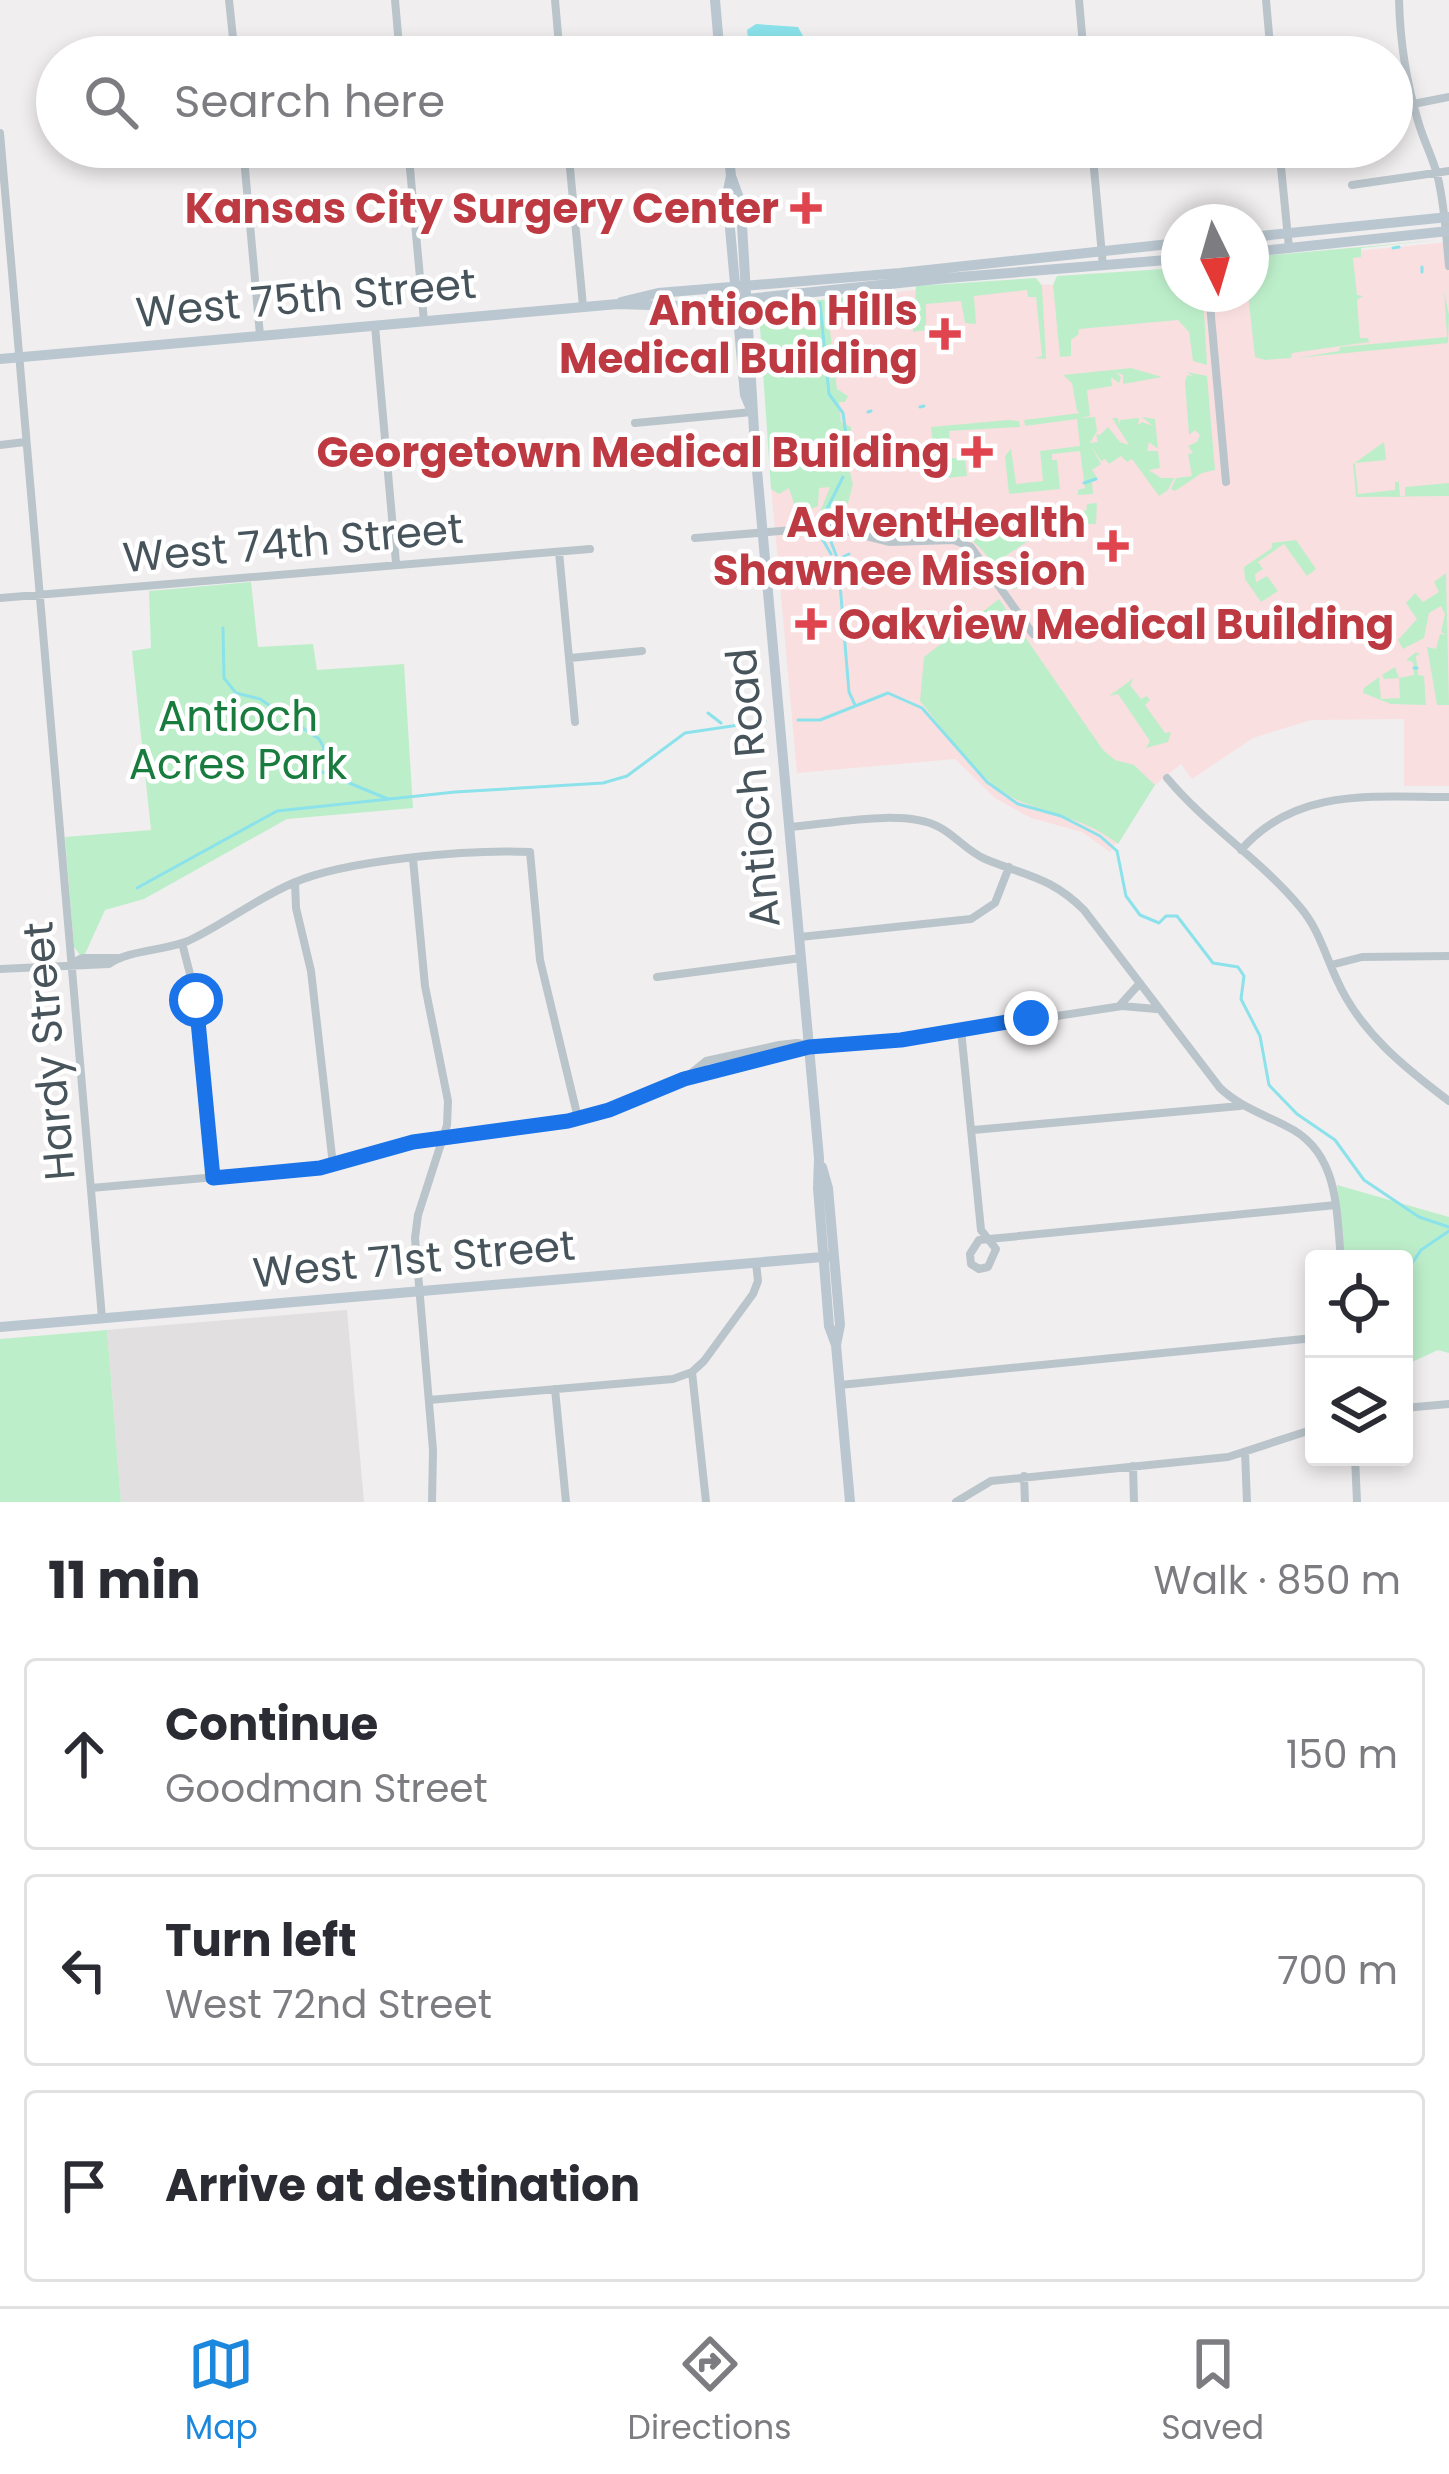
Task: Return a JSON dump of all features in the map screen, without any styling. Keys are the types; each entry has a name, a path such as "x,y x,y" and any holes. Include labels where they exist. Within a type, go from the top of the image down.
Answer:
{"main road":[{"path":"715,0 718,36"},
{"name":"Antioch Road","path":"730,168 727,195 740,285 745,395 752,412 819,1158 828,1187 828,1256 840,1325 836,1345 850,1502"},
{"path":"1269,235 1448,217"},
{"path":"1269,250 1448,234"},
{"name":"West 75th Street","path":"618,304 633,296 900,274 1161,245"},
{"name":"West 75th Street","path":"0,359 618,304 642,307 741,300 1161,261"},
{"name":"West 71st Street","path":"0,1327 828,1256"}],"street":[{"path":"230,0 233,36"},
{"path":"395,0 398,36"},
{"path":"555,0 558,36"},
{"path":"1078,0 1082,36"},
{"path":"1266,0 1269,36"},
{"path":"1399,0 1402,36"},
{"path":"1449,98 1413,104 1448,217 1444,241 1449,266"},
{"name":"Hardy Street","path":"0,133 102,1318"},
{"path":"245,168 260,335"},
{"path":"410,168 424,320"},
{"path":"570,168 583,307"},
{"path":"1094,168 1103,266"},
{"path":"1281,168 1289,248"},
{"path":"1352,185 1449,171"},
{"path":"1211,312 1226,482"},
{"path":"375,326 396,563"},
{"path":"635,423 752,412"},
{"path":"0,445 25,442"},
{"path":"695,538 838,528 890,542 959,541 970,547 1033,634"},
{"name":"West 74th Street","path":"0,598 590,549"},
{"path":"560,552 575,722"},
{"path":"570,658 642,651"},
{"path":"1167,778 1304,910 1363,1024 1386,1050 1449,1100"},
{"path":"1241,850 1267,825 1322,800 1449,797"},
{"path":"790,827 898,818 932,824 968,850 1038,876 1065,892 1217,1082 1244,1106 1313,1144 1328,1168 1340,1250"},
{"path":"0,969 117,958 182,943 279,889 335,869 530,852 544,981 578,1118"},
{"path":"413,859 425,986 446,1080 443,1140 418,1215 415,1256 429,1400 432,1502"},
{"path":"800,937 971,919 995,903 1009,867"},
{"path":"295,882 296,908 311,971 333,1165"},
{"path":"279,889 296,908"},
{"path":"182,943 196,1000 213,1178"},
{"path":"1331,965 1362,957 1449,956"},
{"path":"657,977 801,958"},
{"path":"1115,1007 1140,983"},
{"path":"91,1189 333,1165 413,1142 578,1118 684,1079 706,1061 797,1042 809,1047 901,1040 1115,1007 1158,1009"},
{"path":"962,1030 981,1230 989,1239 1336,1205"},
{"path":"1207,1107 1217,1082"},
{"path":"973,1130 1244,1106"},
{"path":"429,1400 673,1379 692,1372 753,1294 758,1281 756,1262"},
{"path":"840,1384 1305,1339"},
{"path":"692,1372 706,1502"},
{"path":"555,1389 566,1502"},
{"path":"1413,1407 1449,1404"},
{"path":"956,1502 991,1481 1245,1453 1305,1432"},
{"path":"1245,1453 1247,1502"},
{"path":"1132,1466 1134,1502"},
{"path":"1355,1466 1357,1502"},
{"path":"1024,1476 1024,1502"}],"shaded area":[{"name":"AdventHealth Shawnee Mission","path":"1449,242 1449,786 1404,786 1404,719 1311,720 1253,738 1192,779 1181,764 1155,785 1110,852 1082,832 1031,818 995,798 955,759 797,773 771,485 818,302 923,289 1038,284 1161,293 1161,312 1269,312 1269,259"},
{"path":"347,1310 364,1502 121,1502 107,1330"}],"green space":[{"path":"1438,240 1361,248 1361,257 1353,258 1357,295 1363,296 1357,300 1360,338 1369,342 1265,360 1255,357 1250,312 1269,312 1269,255"},
{"path":"1161,269 1161,312 1204,312 1207,365 1193,361 1189,332 1178,320 1079,329 1071,340 1071,356 1060,357 1053,285 1057,276"},
{"path":"1036,278 1042,286 1046,359 1035,358 1042,356 1036,297 1028,297 1027,290 974,296 976,324 965,323 961,301 926,304 926,330 913,332 916,286"},
{"path":"1444,291 1448,343 1296,358 1339,351 1340,347 1447,337"},
{"path":"848,297 846,308 828,313 837,389 848,396 839,402 841,422 851,427 843,444 853,484 846,511 824,520 820,512 830,487 819,488 818,506 809,510 794,504 789,488 779,494 771,489 759,313 766,306"},
{"path":"1131,368 1162,377 1123,384 1123,375 1116,372 1119,383 1111,377 1112,386 1087,390 1090,416 1079,418 1095,417 1097,431 1090,443 1098,442 1096,434 1108,427 1129,445 1112,418 1118,418 1119,425 1120,420 1139,418 1138,425 1153,426 1142,417 1155,419 1158,449 1149,442 1147,451 1158,451 1160,468 1149,470 1161,478 1174,478 1168,490 1159,496 1132,459 1127,462 1121,456 1109,464 1091,446 1101,464 1092,470 1097,477 1092,481 1093,494 1078,495 1085,488 1080,451 1052,454 1060,489 1009,494 1005,456 1011,449 1016,484 1043,481 1040,451 1080,446 1077,419 1025,426 1024,420 1080,413 1072,383 1063,375"},
{"path":"1187,372 1207,376 1215,470 1175,491 1171,489 1176,478 1192,476 1188,454 1193,453 1188,446 1200,435 1195,430 1189,435 1185,382 1187,375 1193,376"},
{"path":"1019,421 1020,427 949,431 951,458 965,458 967,476 936,479 931,427"},
{"path":"1384,442 1386,460 1355,463 1358,494 1395,490 1399,482 1400,497 1356,497 1353,464"},
{"path":"1449,483 1449,496 1405,496 1405,487"},
{"path":"1097,503 1096,524 1068,524 1053,533 1048,528 1004,557 1002,571 1012,586 1020,585 1013,590 974,543 936,533 931,523 935,521 937,527 1001,521 1002,514 1018,512 1020,519 1086,511 1087,504"},
{"path":"1296,540 1316,569 1307,576 1284,544 1258,562 1263,569 1255,574 1256,582 1267,576 1278,591 1261,602 1245,579 1244,567 1272,548 1272,543"},
{"path":"1446,573 1449,705 1437,705 1427,647 1436,649 1440,634 1446,635 1441,632 1445,614 1441,606 1429,613 1424,638 1403,649 1398,640 1417,619 1406,603 1415,593 1423,602 1439,592 1434,582"},
{"name":"Antioch Acres Park","path":"251,582 258,647 313,644 317,670 404,664 413,808 287,819 144,899 105,910 85,954 80,955 74,947 65,837 151,830 132,651 151,648 149,591"},
{"path":"999,599 1103,750 1115,760 1134,765 1155,785 1118,844 1083,824 1006,794 965,758 920,701 924,657"},
{"path":"1420,654 1416,656 1418,675 1424,676 1426,705 1391,704 1363,693 1379,677 1381,699 1400,698 1399,678 1414,675 1413,662 1406,660"},
{"path":"1395,667 1399,678 1384,679 1382,675"},
{"path":"1134,678 1130,685 1141,699 1147,696 1150,700 1145,705 1165,733 1171,732 1168,742 1146,748 1150,741 1118,694 1109,696"},
{"path":"1337,1185 1449,1217 1449,1353 1438,1350 1413,1362 1413,1250 1344,1250"},
{"path":"107,1330 121,1502 0,1502 0,1339"}],"water":[{"path":"756,24 798,27 803,36 748,36 747,30"}],"waterway":[{"path":"1393,248 1399,247"},
{"path":"1422,267 1422,272"},
{"path":"820,303 829,394 843,413 844,467"},
{"path":"920,407 924,406"},
{"path":"826,511 843,477"},
{"path":"1084,483 1096,479"},
{"path":"820,535 831,554"},
{"path":"831,542 838,560 849,692 855,705"},
{"path":"839,559 849,554"},
{"path":"223,628 224,678 236,693 260,699 319,739 324,748 315,769 388,799"},
{"path":"798,720 820,720 888,693 922,708 987,782 1018,804 1061,816 1100,836 1117,851 1126,896 1140,915 1159,923 1166,916 1177,916 1213,963 1238,967 1244,976 1241,999 1260,1036 1269,1085 1297,1114 1335,1140 1364,1180 1419,1217 1449,1227"},
{"path":"708,713 721,723"},
{"path":"137,888 277,811 455,792 603,783 627,776 685,733 765,721"},
{"path":"1413,1262 1421,1250 1449,1231"}],"place":[{"name":"Kansas City Surgery Center","path":"806,208"},
{"name":"Antioch Hills Medical Building","path":"945,334"},
{"name":"Georgetown Medical Building","path":"977,452"},
{"name":"AdventHealth Shawnee Mission","path":"1113,546"},
{"name":"Oakview Medical Building","path":"811,624"}],"route":[{"path":"196,1000 213,1178 320,1168 413,1142 568,1121 609,1110 684,1079 809,1047 901,1040 1031,1018"}]}
